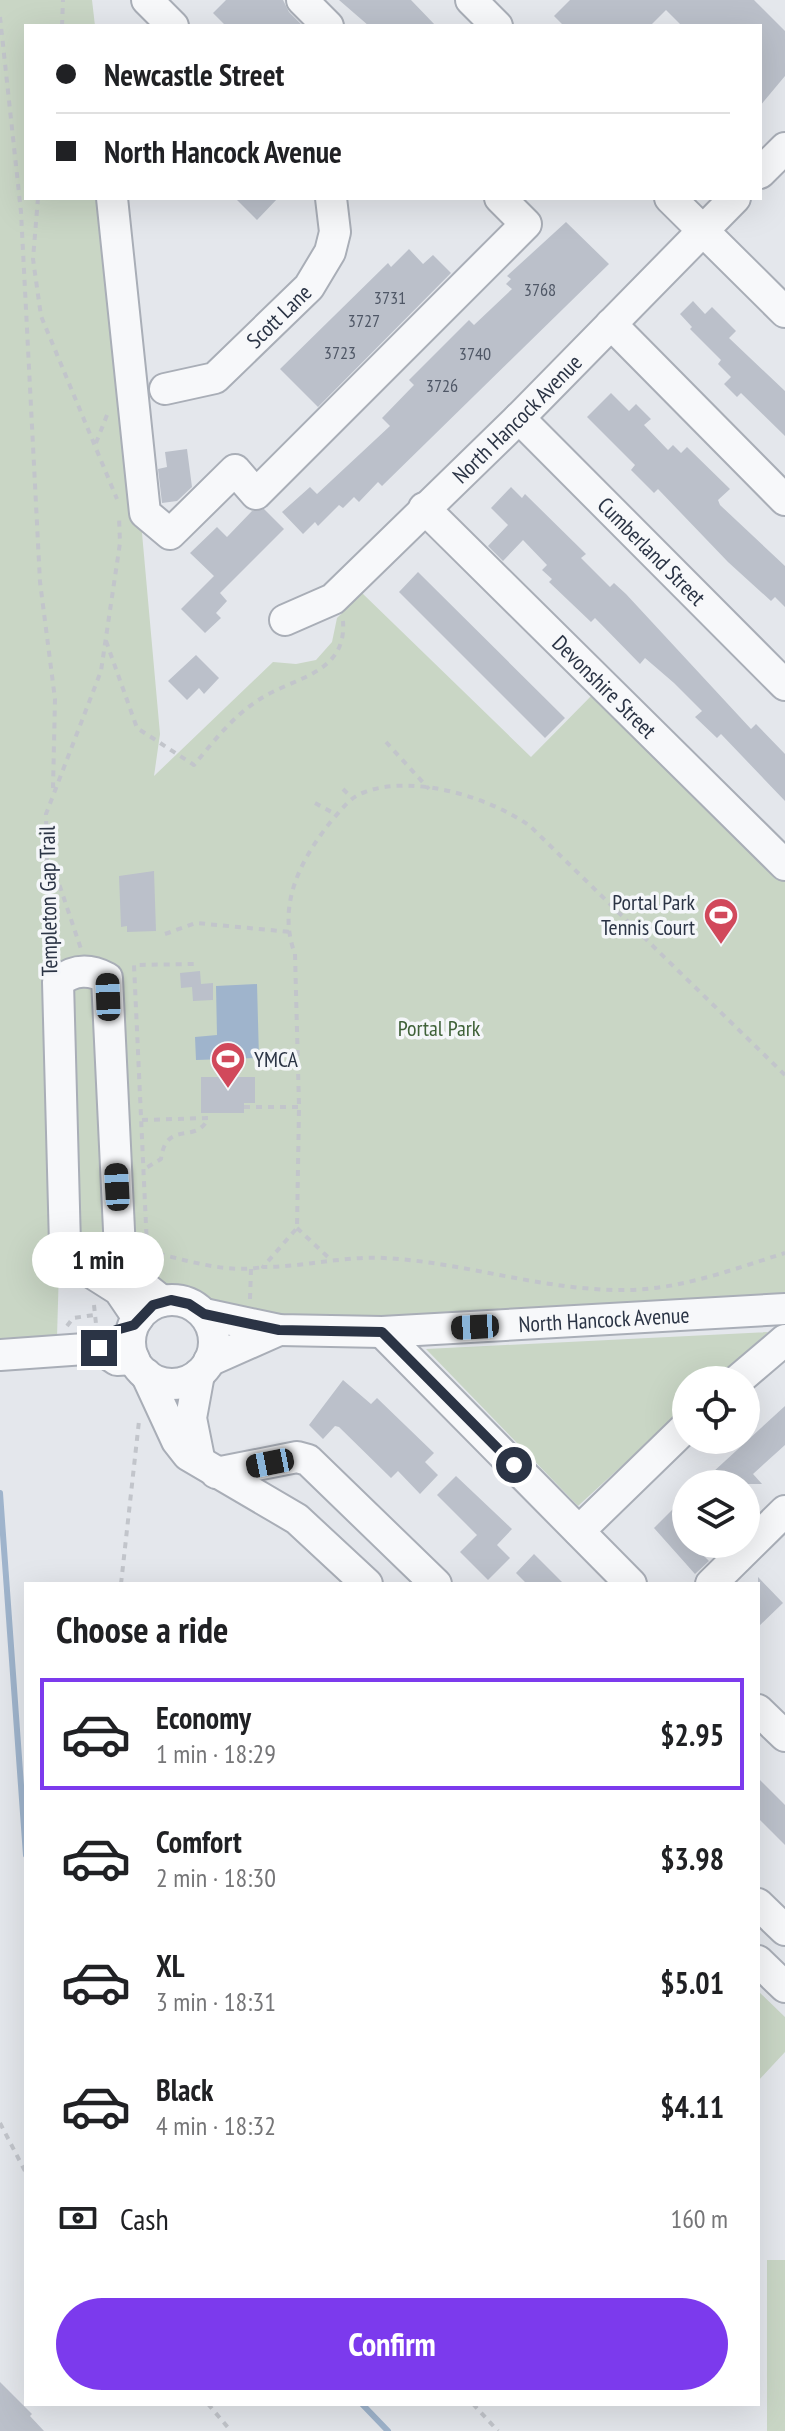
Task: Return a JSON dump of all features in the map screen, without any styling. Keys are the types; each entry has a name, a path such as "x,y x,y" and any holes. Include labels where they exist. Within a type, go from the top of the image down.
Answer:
{"street":[{"path":"147,0 171,24"},
{"path":"302,0 326,24"},
{"path":"471,0 495,24"},
{"path":"762,171 785,148"},
{"path":"112,200 145,513 170,534 235,470 256,494 526,224 502,200"},
{"name":"Scott Lane","path":"165,389 215,378 309,287 330,252 335,232 331,200"},
{"path":"672,200 785,312"},
{"name":"North Hancock Avenue","path":"285,620 333,599 519,418 733,200"},
{"path":"611,324 785,500"},
{"name":"Cumberland Street","path":"519,418 785,685"},
{"name":"Devonshire Street","path":"424,508 785,865"},
{"path":"145,1315 119,1290 78,1264 65,1245 58,982 67,975 88,971 107,978 120,1251 145,1315 131,1348 177,1441 188,1455 297,1519 365,1582"},
{"name":"North Hancock Avenue","path":"145,1315 189,1304 204,1314 279,1330 382,1332 785,1309"},
{"path":"204,1314 214,1337 191,1418 207,1466"},
{"path":"99,1348 116,1330 145,1315"},
{"name":"North Hancock Avenue","path":"0,1355 99,1348 117,1360 140,1366 167,1383 178,1383 279,1330"},
{"path":"382,1332 629,1582"},
{"path":"754,1366 785,1340"},
{"path":"579,1531 672,1441"},
{"path":"207,1466 297,1457 308,1460 434,1582"},
{"path":"713,1582 785,1511"},
{"path":"760,1906 785,1930"},
{"path":"760,1963 785,1987"}],"path":[{"path":"62,24 63,0"},
{"path":"0,17 21,212 40,582 55,699 53,795"},
{"name":"Templeton Gap Trail","path":"38,200 33,259 41,316 109,473 118,504 120,543 101,671 46,814 49,970"},
{"path":"106,641 137,728 194,765 229,723 261,698 293,685"},
{"path":"386,742 429,789"},
{"path":"263,1267 297,1228 299,1107 291,932 295,878 305,856 351,797 367,790 395,786 429,789 501,808 530,826 785,1075"},
{"path":"343,789 351,797"},
{"path":"315,803 337,815"},
{"path":"46,844 88,971"},
{"path":"165,934 196,923 291,932"},
{"path":"147,1251 134,965 194,964"},
{"path":"244,1107 299,1107"},
{"path":"142,1120 208,1118 199,1129 172,1135 162,1146 161,1159 145,1168"},
{"path":"297,1228 331,1259"},
{"path":"135,1259 147,1251 191,1262 251,1269 300,1267 331,1259 384,1258 625,1290 675,1285 785,1253"},
{"path":"250,1301 251,1269"},
{"path":"94,1302 99,1348"},
{"path":"121,1582 140,1429 138,1409"},
{"path":"0,2123 24,2169"},
{"path":"210,2406 231,2431"},
{"path":"475,2406 498,2431"}],"green space":[{"name":"Portal Park","path":"0,0 92,0 95,24 24,24 24,200 112,200 160,734 154,776 273,662 296,664 316,660 332,642 337,618 362,593 531,757 597,690 785,876 785,1292 737,1301 315,1319 238,1311 212,1305 183,1292 101,1284 59,1269 57,1337 0,1338"},
{"path":"768,1332 730,1366 672,1366 672,1420 578,1506 426,1349"},
{"path":"760,1993 785,2017 785,2052 760,2079"},
{"path":"767,2260 785,2260 785,2431 767,2431"}],"water":[{"path":"257,984 259,1058 196,1060 195,1037 217,1035 216,986"}],"building":[{"path":"226,0 283,0 301,24 224,24 213,13"},
{"path":"339,0 411,0 434,24 367,24"},
{"path":"570,0 754,0 785,31 785,76 762,104 762,24 680,24 666,10 652,24 562,24 554,16"},
{"path":"237,200 276,200 257,220"},
{"path":"566,222 609,264 382,486 378,482 359,502 354,497 343,508 339,505 318,526 315,522 303,534 282,512 310,487 317,494 390,426 382,418 414,385 409,380 469,320 474,325 512,289 506,284 511,279 507,276"},
{"path":"409,249 423,264 433,255 451,273 318,407 280,369 388,263 391,267"},
{"path":"693,301 705,314 712,307 736,331 729,338 785,391 785,436 741,393 737,397 724,384 731,377 718,364 721,360 690,329 692,327 680,314"},
{"path":"611,393 629,411 636,404 651,419 644,425 668,450 673,445 681,453 687,447 730,489 718,500 720,505 785,566 785,607 775,597 771,601 728,562 658,489 654,493 631,470 635,465 587,417"},
{"path":"187,449 192,487 177,501 162,503 158,469 167,467 165,452"},
{"path":"511,487 522,498 525,494 586,554 581,558 610,587 614,583 626,594 751,729 756,724 785,754 785,801 721,734 717,738 695,717 702,711 674,683 645,658 640,664 595,618 591,622 549,582 552,579 542,570 547,565 523,540 503,561 488,546 508,525 491,508"},
{"path":"264,509 284,529 220,593 227,601 216,613 221,618 205,633 181,609 214,576 190,553 217,527 227,537 252,511"},
{"path":"418,572 565,718 545,738 399,592"},
{"path":"196,655 219,678 204,694 199,688 187,700 168,681"},
{"path":"154,871 156,931 127,932 127,926 121,927 119,876"},
{"path":"200,971 201,984 213,983 213,1000 193,1001 192,987 181,988 180,973"},
{"name":"YMCA","path":"201,1077 255,1077 255,1103 244,1103 244,1113 201,1113"},
{"path":"343,1380 371,1404 377,1398 434,1453 425,1462 438,1475 420,1494 398,1471 391,1478 339,1427 335,1426 323,1439 309,1425"},
{"path":"785,1406 785,1445 757,1470 715,1470 733,1454 760,1454 760,1429"},
{"path":"456,1476 512,1529 497,1545 510,1558 488,1580 460,1552 477,1535 437,1495"},
{"path":"672,1510 672,1548 654,1528"},
{"path":"534,1554 562,1582 525,1582 516,1573"},
{"path":"681,1558 706,1558 709,1561 695,1574"},
{"path":"758,1577 783,1603 760,1625 760,1582"},
{"path":"760,1780 785,1805 785,1845 760,1820"},
{"path":"0,2382 32,2414 30,2416 44,2431 0,2431"}],"waterway":[{"path":"0,1493 24,1827"},
{"path":"364,2406 388,2431"}],"place":[{"name":"Portal Park Tennis Court","path":"721,946"},
{"name":"YMCA","path":"228,1090"}],"route":[{"path":"99,1348 116,1330 134,1325 145,1310 171,1300 189,1304 204,1314 279,1330 382,1332 514,1465"}]}
